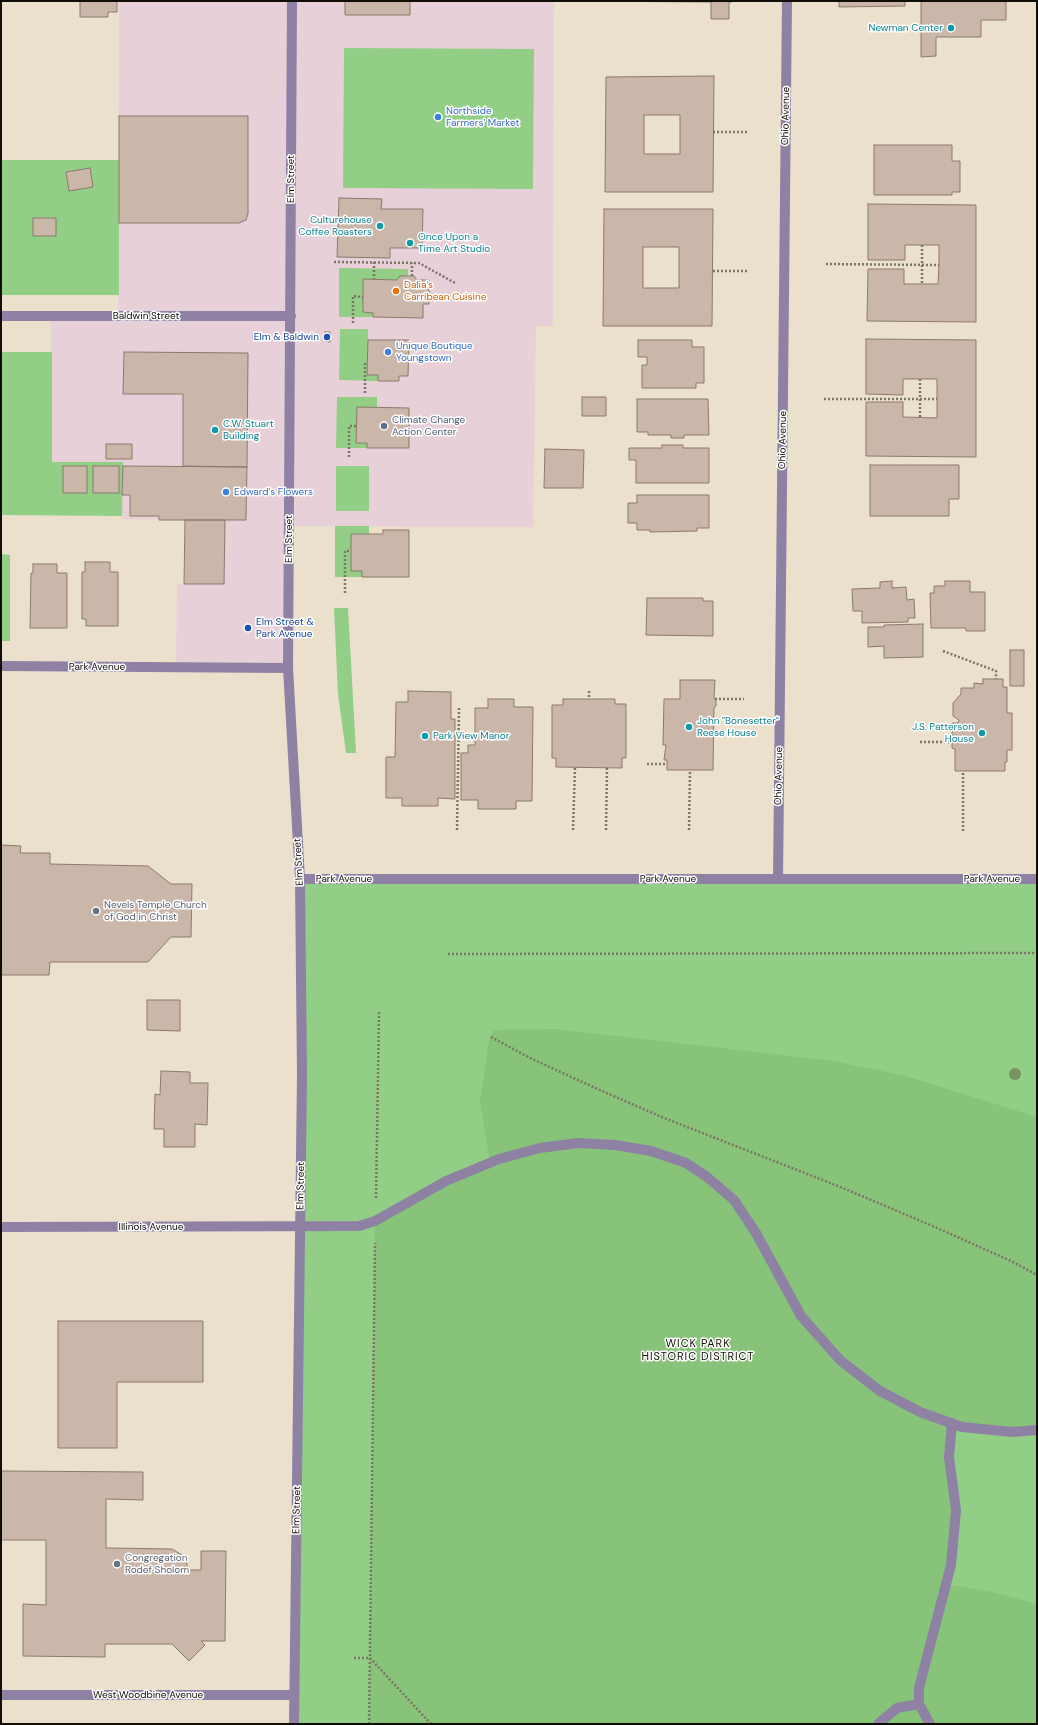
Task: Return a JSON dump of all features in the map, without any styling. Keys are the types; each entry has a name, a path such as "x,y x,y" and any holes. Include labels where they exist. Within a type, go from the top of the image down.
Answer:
{"street":[{"name":"Elm Street","path":"292,1 288,668 300,879 302,1075 294,1724"},
{"name":"Ohio Avenue","path":"778,879 787,1"},
{"name":"Baldwin Street","path":"1,316 290,316"},
{"name":"Park Avenue","path":"1,666 288,668"},
{"name":"Park Avenue","path":"300,879 1037,879"},
{"name":"Illinois Avenue","path":"1,1227 359,1226 375,1221 446,1181 499,1159 540,1148 578,1143 615,1145 651,1151 686,1163 707,1177 734,1200 756,1234 801,1316 841,1361 880,1391 920,1412 962,1427 1012,1432 1037,1430"},
{"path":"930,1724 919,1704 919,1688 951,1565 956,1510 949,1456 952,1423"},
{"name":"West Woodbine Avenue","path":"1,1695 294,1695"},
{"path":"878,1724 897,1708 919,1704"}],"path":[{"path":"713,132 749,132"},
{"path":"922,245 922,284"},
{"path":"334,262 419,263 454,283"},
{"path":"374,262 374,279"},
{"path":"412,263 412,276"},
{"path":"826,264 939,265"},
{"path":"713,271 748,271"},
{"path":"353,322 353,296 363,297"},
{"path":"365,393 365,364 367,364"},
{"path":"920,379 920,418"},
{"path":"824,399 937,399"},
{"path":"349,457 349,426 357,426"},
{"path":"345,593 345,551 351,551"},
{"path":"943,651 996,671 996,679"},
{"path":"589,691 589,699"},
{"path":"715,699 744,699"},
{"path":"457,830 459,708"},
{"path":"920,742 952,742"},
{"path":"647,764 667,764"},
{"path":"573,830 575,767"},
{"path":"606,830 607,768"},
{"path":"689,830 690,770"},
{"path":"963,771 963,831"},
{"path":"448,954 1037,953"},
{"path":"369,1724 379,1012"},
{"path":"491,1036 530,1058 593,1087 664,1118 838,1186 936,1227 1011,1261 1037,1275"},
{"path":"354,1658 370,1658 431,1724"}],"shaded area":[{"path":"119,1 554,1 553,326 536,326 533,527 289,526 288,668 176,667 177,584 184,584 185,520 122,519 122,462 52,462 51,316 118,316"}],"green space":[{"path":"344,48 534,49 533,189 343,188"},
{"path":"1,160 119,160 119,295 1,295"},
{"path":"339,268 408,269 408,276 401,276 397,280 363,280 363,312 373,313 373,317 339,317"},
{"path":"340,329 368,329 367,374 378,375 378,381 339,380"},
{"path":"1,352 52,352 52,462 123,462 122,516 1,515"},
{"path":"337,397 377,397 377,407 357,408 356,443 367,443 367,448 336,448"},
{"path":"336,466 369,466 369,511 336,511"},
{"path":"335,526 369,526 369,534 351,534 351,571 362,571 362,577 335,577"},
{"path":"1,554 10,555 10,641 1,641"},
{"path":"334,608 348,608 356,753 346,753 338,694"},
{"path":"300,879 1037,879 1037,1724 294,1724"},
{"path":"556,1029 834,1061 906,1076 1037,1117 1037,1430 953,1423 953,1489 945,1584 992,1592 1037,1604 1037,1724 369,1724 375,1221 490,1163 480,1102 489,1040 494,1030"}],"building":[{"path":"80,1 117,1 117,12 108,12 108,17 80,17"},
{"path":"345,1 410,1 410,15 345,15"},
{"path":"571,1 732,2 729,2 729,19 711,19 711,2"},
{"path":"839,1 905,1 905,6 839,7"},
{"name":"Newman Center","path":"921,1 1006,1 1006,20 981,20 981,37 936,37 936,56 921,57"},
{"path":"714,76 713,192 605,192 606,77","holes":["644,115 680,115 680,154 644,154"]},
{"path":"119,116 248,116 248,214 246,220 239,223 119,223"},
{"path":"874,145 952,145 952,161 960,161 960,192 952,192 952,195 874,195"},
{"path":"90,168 93,187 69,191 66,172"},
{"name":"Culturehouse Coffee Roasters","path":"339,198 382,199 381,209 423,209 422,248 390,248 390,258 337,257"},
{"path":"868,204 976,205 976,322 867,321 868,269 904,269 904,284 938,284 939,265 939,245 905,245 905,260 868,260"},
{"path":"604,209 713,209 712,326 603,326","holes":["643,247 679,247 679,288 643,288"]},
{"path":"33,218 56,218 56,236 33,236"},
{"name":"Dalia's Carribean Cuisine","path":"400,276 414,276 417,280 429,280 429,304 423,304 423,318 373,317 373,313 363,312 363,279 397,280"},
{"path":"325,332 330,332 330,342 325,341"},
{"path":"866,339 976,340 976,457 866,456 866,402 903,402 903,417 937,418 937,379 903,379 903,395 866,394"},
{"name":"Unique Boutique Youngstown","path":"368,340 409,340 408,376 399,376 399,381 378,381 378,375 367,375"},
{"path":"638,340 692,340 692,347 704,347 704,383 696,383 696,388 642,388 642,365 647,365 647,357 638,357"},
{"name":"C.W. Stuart Building","path":"124,352 248,353 247,467 183,466 183,394 123,394"},
{"path":"582,397 606,397 606,416 582,416"},
{"path":"637,399 708,399 709,435 684,435 684,438 671,438 671,435 648,435 648,432 637,432"},
{"path":"357,407 409,408 409,448 367,448 367,443 356,443"},
{"path":"106,444 132,444 132,459 106,459"},
{"path":"662,445 683,445 683,448 709,448 709,483 636,483 636,460 629,460 629,448 662,448"},
{"path":"545,449 584,450 583,488 544,488"},
{"path":"870,465 959,465 959,499 949,499 949,516 870,516"},
{"path":"63,466 87,466 87,493 63,493"},
{"path":"93,466 119,466 119,493 93,493"},
{"path":"123,466 247,467 246,520 159,520 159,516 130,516 130,495 122,495"},
{"path":"637,495 709,495 709,528 697,528 697,531 650,532 650,530 637,530 637,523 628,523 628,503 637,503"},
{"path":"185,520 225,520 224,584 184,584"},
{"path":"383,530 409,530 409,577 362,577 362,571 351,571 351,534 383,534"},
{"path":"85,562 110,562 110,572 118,572 118,626 86,626 86,619 82,619 82,572 85,572"},
{"path":"33,564 57,564 57,573 67,573 67,628 30,628 31,573 33,573"},
{"path":"892,581 892,588 906,587 907,600 914,599 915,618 908,618 908,622 862,623 862,611 853,611 852,589 880,588 880,582"},
{"path":"945,581 970,581 970,592 985,592 985,631 966,631 966,628 931,628 930,593 934,593 934,586 945,586"},
{"path":"647,598 703,598 703,601 713,601 713,636 646,635"},
{"path":"923,624 923,657 884,658 884,646 868,647 868,627"},
{"path":"1010,650 1024,650 1024,686 1010,686"},
{"name":"J.S. Patterson House","path":"983,679 1003,679 1003,687 1007,687 1007,713 1012,713 1012,750 1007,750 1005,771 955,771 955,749 952,748 952,723 958,723 959,720 953,716 953,703 961,694 961,688 974,688 974,683 983,684"},
{"name":"John \"Bonesetter\" Reese House","path":"680,680 715,680 714,698 716,700 716,706 714,708 713,770 667,770 667,760 664,760 666,745 663,745 664,699 680,699"},
{"name":"Park View Manor","path":"408,691 451,692 451,719 455,719 455,799 438,798 438,806 402,806 402,798 386,798 386,757 395,757 396,702 408,702"},
{"name":"Park View Manor","path":"488,699 514,699 514,707 533,707 532,801 516,801 516,809 478,809 478,800 461,800 461,753 468,753 468,745 475,745 475,708 488,708"},
{"path":"563,699 615,699 615,704 626,704 626,758 622,758 622,768 556,767 556,758 552,758 552,705 563,705"},
{"name":"Nevels Temple Church of God in Christ","path":"1,845 21,846 20,853 50,853 50,864 148,866 171,884 192,884 191,937 171,937 148,962 50,962 49,975 1,975"},
{"path":"147,1000 180,1000 180,1031 147,1030"},
{"path":"161,1071 190,1072 190,1083 208,1083 207,1125 195,1124 195,1147 164,1147 164,1129 154,1129 155,1094 160,1095"},
{"path":"58,1321 203,1321 203,1382 117,1382 117,1448 58,1448"},
{"name":"Congregation Rodef Sholom","path":"1,1471 143,1472 143,1500 106,1499 106,1548 172,1549 187,1558 187,1570 201,1570 201,1551 226,1551 225,1641 201,1641 205,1645 189,1661 172,1644 105,1644 105,1657 23,1656 23,1604 46,1605 46,1540 1,1540"}],"place":[{"name":"Newman Center","path":"951,28"},
{"name":"Northside Farmers' Market","path":"438,117"},
{"name":"Culturehouse Coffee Roasters","path":"380,226"},
{"name":"Once Upon a Time Art Studio","path":"410,243"},
{"name":"Dalia's Carribean Cuisine","path":"396,291"},
{"name":"Elm & Baldwin","path":"327,337"},
{"name":"Unique Boutique Youngstown","path":"388,352"},
{"name":"Climate Change Action Center","path":"384,426"},
{"name":"C.W. Stuart Building","path":"215,430"},
{"name":"Edward's Flowers","path":"226,492"},
{"name":"Elm Street & Park Avenue","path":"248,628"},
{"name":"John \"Bonesetter\" Reese House","path":"689,727"},
{"name":"J.S. Patterson House","path":"982,733"},
{"name":"Park View Manor","path":"425,736"},
{"name":"Nevels Temple Church of God in Christ","path":"96,911"},
{"name":"Congregation Rodef Sholom","path":"117,1564"}],"district":[{"name":"WICK PARK HISTORIC DISTRICT","path":"698,1350"}]}
